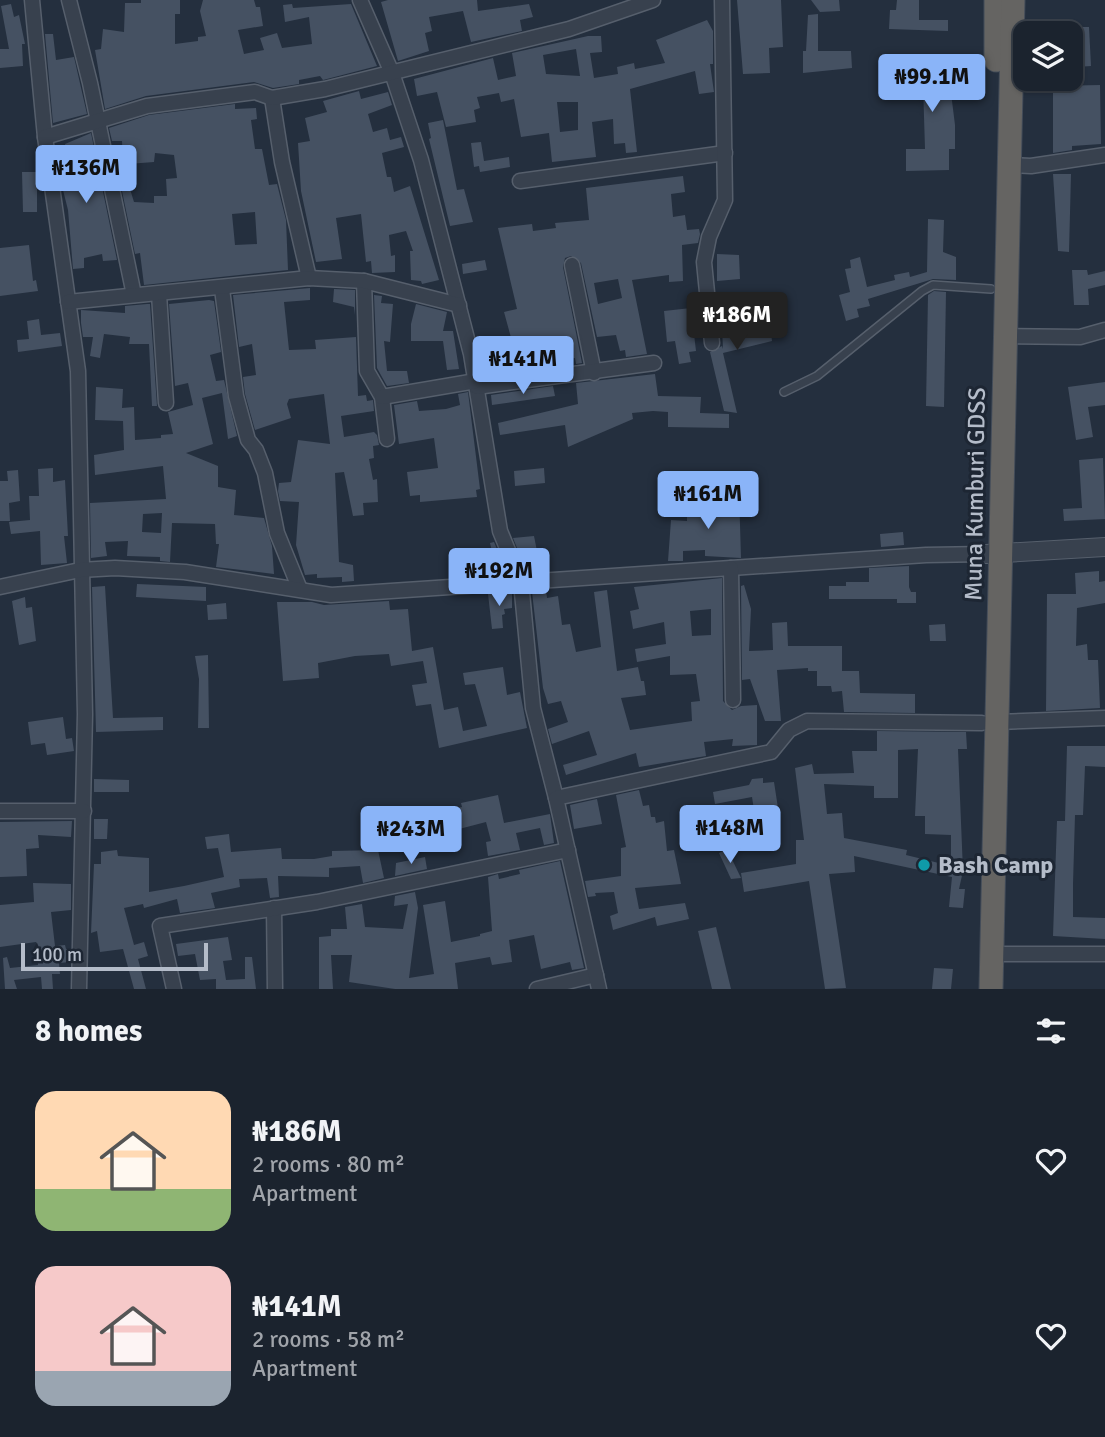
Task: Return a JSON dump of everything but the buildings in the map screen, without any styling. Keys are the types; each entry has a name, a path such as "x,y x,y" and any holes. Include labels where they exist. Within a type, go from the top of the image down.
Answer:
{"highway":[{"name":"Muna Kumburi GDSS","path":"991,989 991,289 996,0"},
{"name":"Muna Kumburi GDSS","path":"993,554 1004,336 1013,0"},
{"name":"Muna Kumburi GDSS","path":"977,989 990,722"}],"street":[{"path":"69,0 134,295"},
{"path":"360,0 392,73 421,160 459,305 476,384 500,531 521,582 533,708 597,982 537,989"},
{"path":"45,137 146,107 255,92 272,98 392,73 474,50 569,29 653,0"},
{"path":"712,343 704,262 709,237 725,200 722,0"},
{"path":"36,1 45,137 78,371 85,714 79,989"},
{"path":"272,98 282,162 309,278"},
{"path":"520,181 725,153"},
{"path":"1009,165 1031,166 1105,155"},
{"path":"572,265 594,373"},
{"path":"68,302 222,289 309,278 364,281 459,305"},
{"path":"364,281 367,371 382,397 387,439"},
{"path":"222,289 239,407 248,440 265,473 277,533 299,587"},
{"path":"159,294 166,403"},
{"path":"1004,336 1080,337 1105,330"},
{"path":"382,397 476,384 594,373 654,363"},
{"path":"0,587 80,570 185,572 299,587 331,595 926,555 1105,547"},
{"path":"731,568 733,700"},
{"path":"556,798 771,752 789,730 807,721 990,722 1105,718"},
{"path":"0,811 84,811"},
{"path":"174,989 160,926 317,902 568,850"},
{"path":"274,908 275,989"},
{"path":"992,954 1105,954"}],"lane":[{"path":"784,392 817,376 933,285 991,289"}],"place":[{"name":"Bash Camp","path":"924,865"}]}
